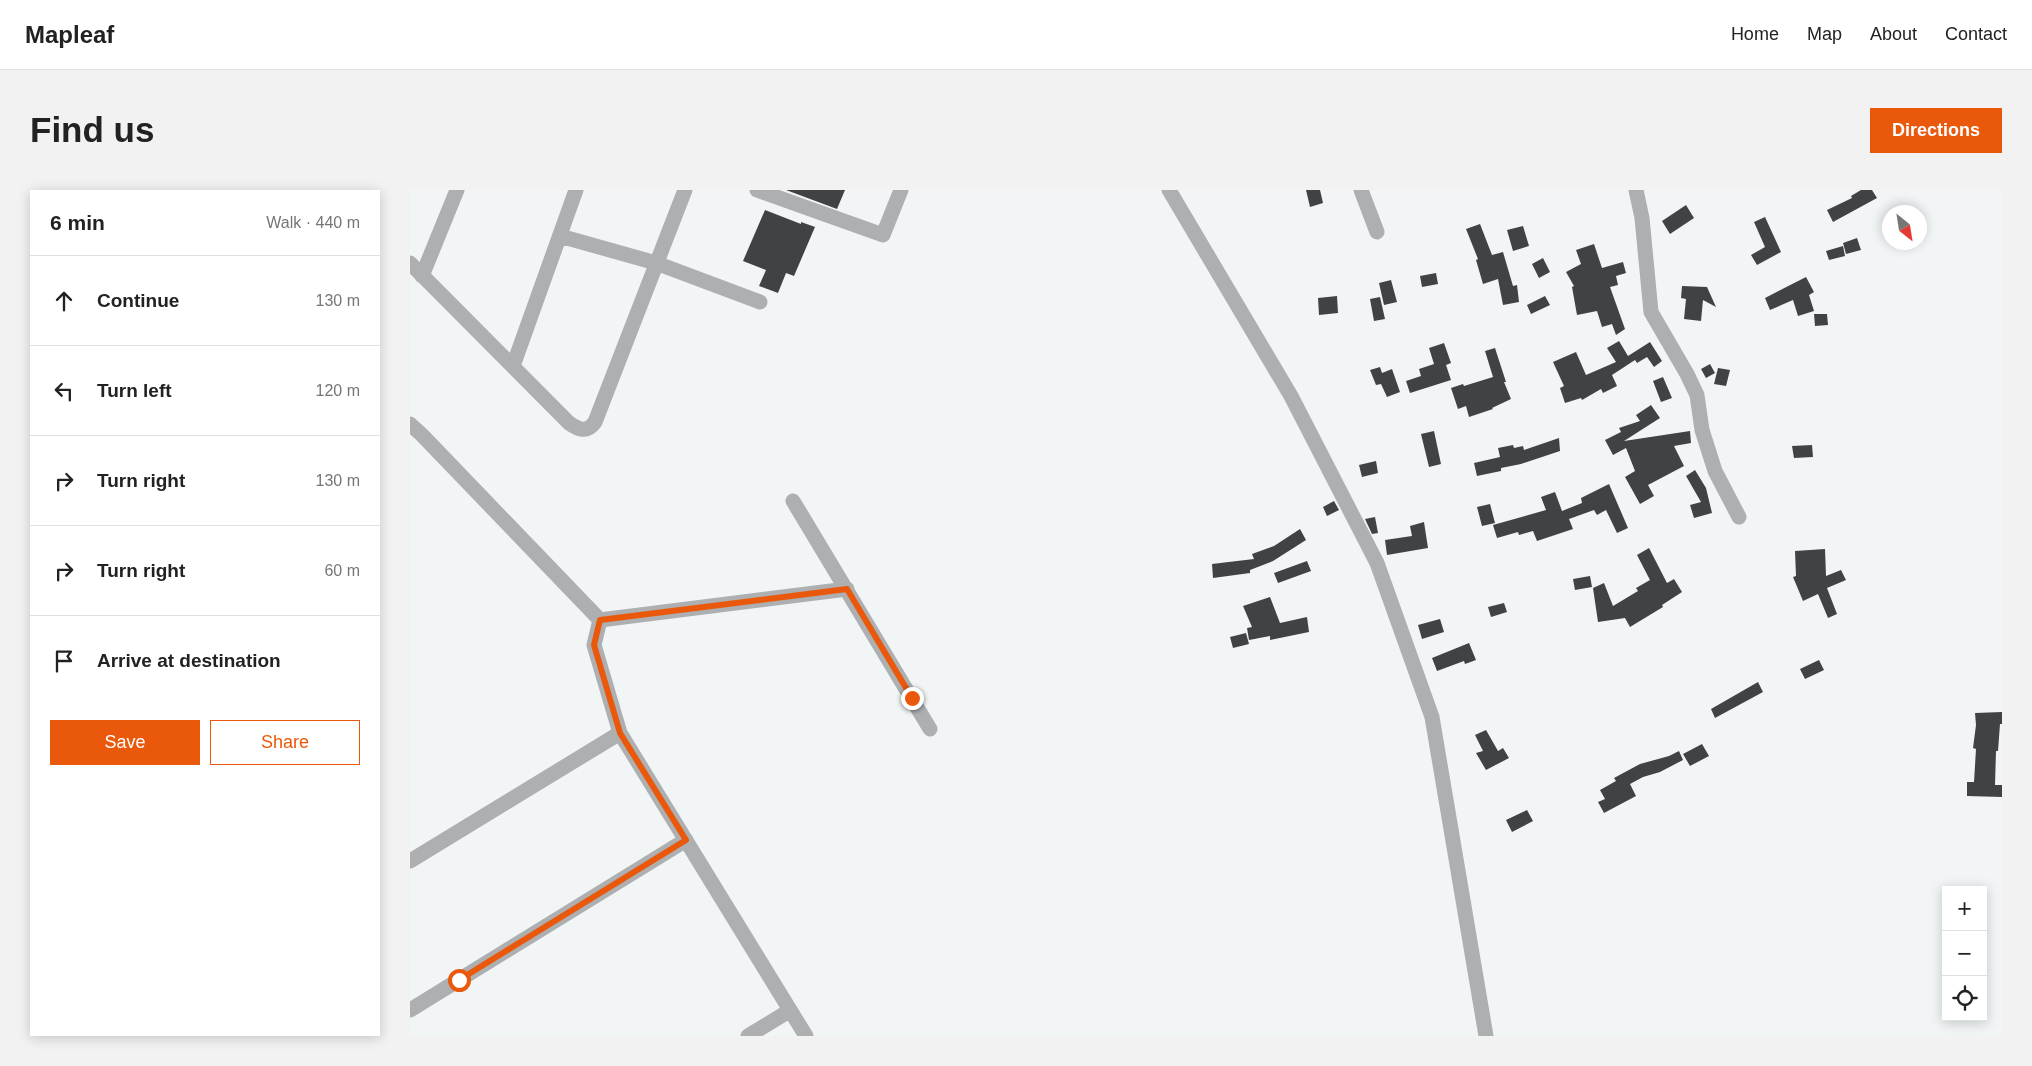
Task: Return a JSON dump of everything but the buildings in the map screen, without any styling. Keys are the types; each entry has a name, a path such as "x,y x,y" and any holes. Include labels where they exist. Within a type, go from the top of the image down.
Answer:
{"street":[{"path":"422,276 457,190"},
{"path":"513,366 576,190"},
{"path":"410,263 569,423 579,430 591,428 595,422 685,190"},
{"path":"757,190 785,195 883,235 901,190"},
{"path":"1170,190 1290,396 1377,563 1432,717 1486,1036"},
{"path":"1361,190 1377,232"},
{"path":"1636,190 1642,218 1651,312 1697,395 1702,430 1715,471 1739,517"},
{"path":"560,236 656,264 760,302"},
{"path":"410,424 600,620"},
{"path":"793,501 930,729"},
{"path":"600,620 847,589"},
{"path":"600,620 594,645 620,733 806,1036"},
{"path":"410,861 620,733"},
{"path":"410,1010 686,840"},
{"path":"748,1036 789,1011"}],"route":[{"path":"459,980 686,840 620,733 594,645 600,620 847,589 912,698"}]}
